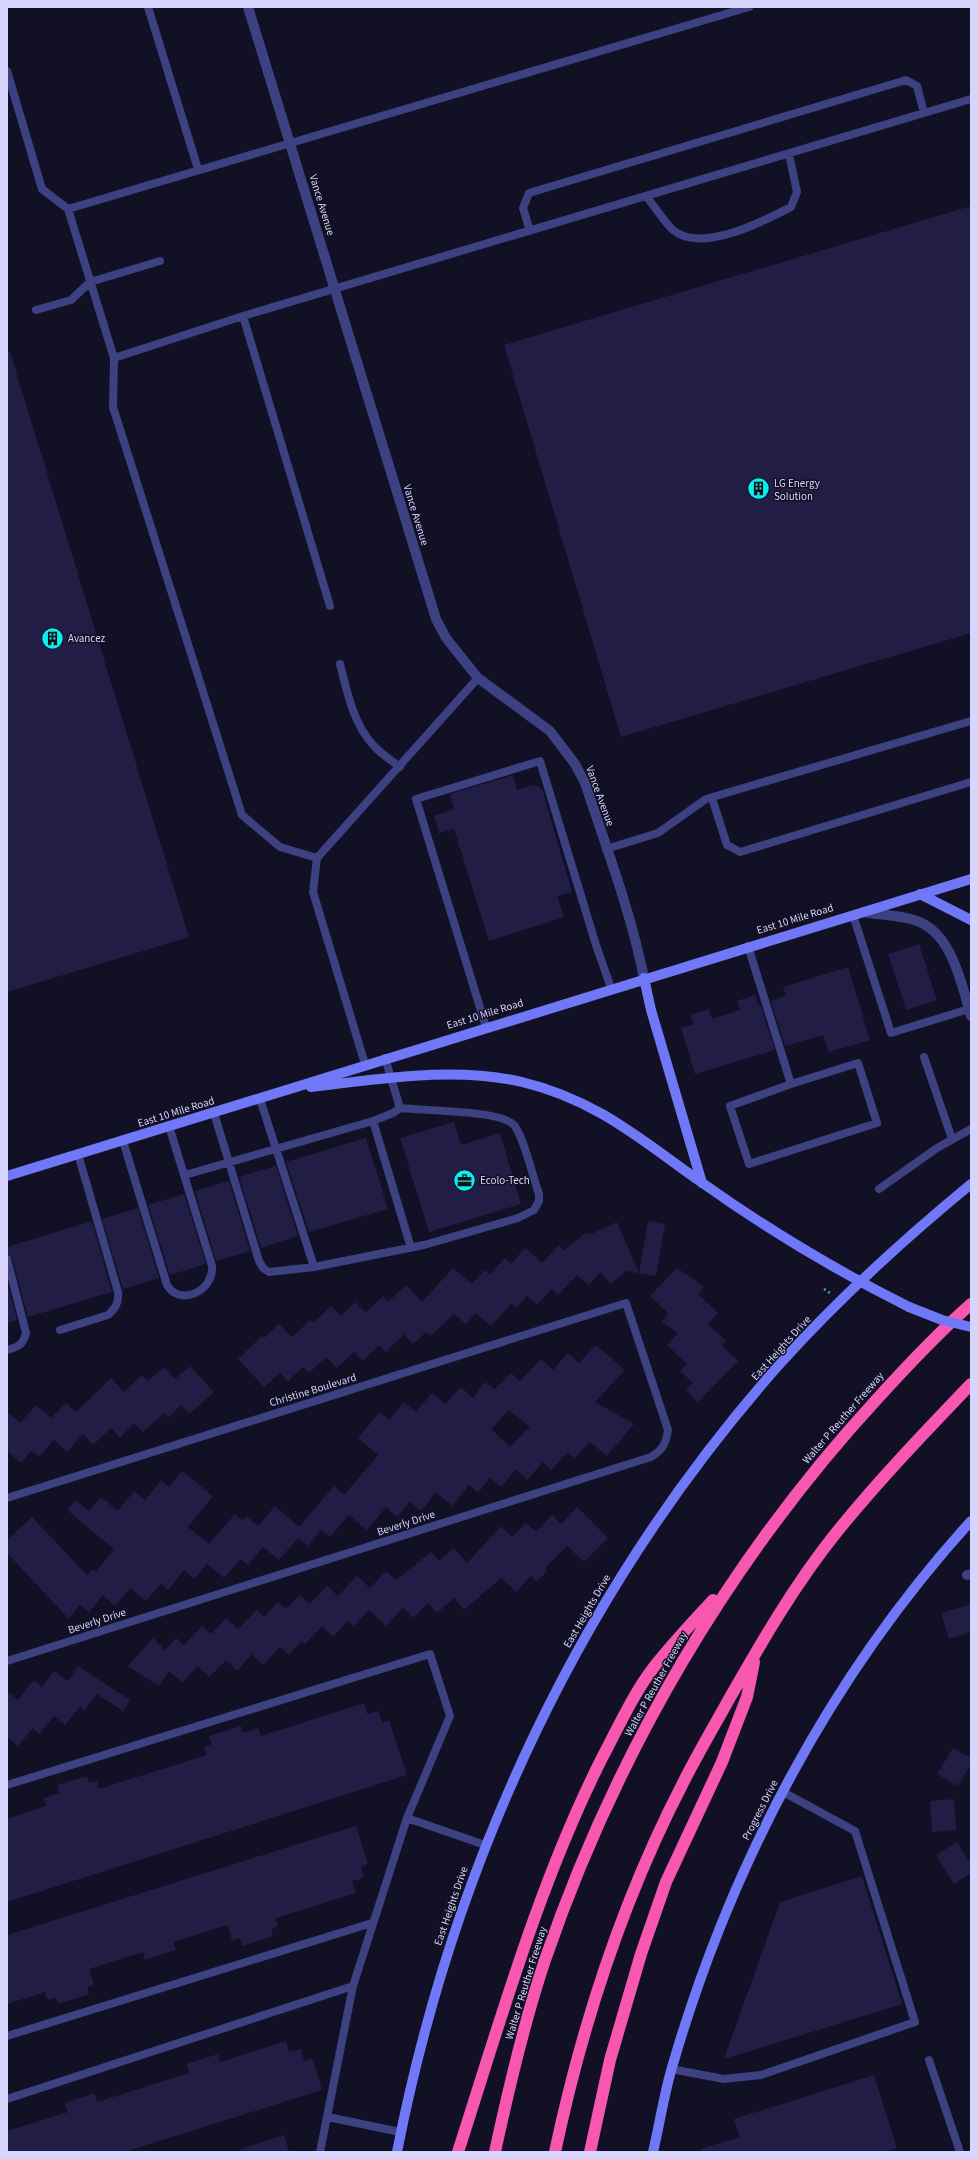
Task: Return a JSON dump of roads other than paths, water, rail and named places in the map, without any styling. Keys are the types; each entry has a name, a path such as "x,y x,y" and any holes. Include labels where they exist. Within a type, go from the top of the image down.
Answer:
{"highway":[{"name":"Walter P Reuther Freeway","path":"495,2152 516,2057 544,1962 572,1885 624,1770 662,1696 704,1624 743,1566 814,1472 852,1426 904,1370 971,1304"},
{"path":"555,2152 567,2095 615,1938 644,1866 682,1783 756,1651 800,1582 836,1534 928,1428 971,1384"},
{"path":"458,2152 491,2045 542,1895 592,1779 631,1703 653,1667 743,1566"},
{"path":"590,2152 610,2060 641,1954 666,1882 722,1762 747,1697 756,1651"}],"main road":[{"name":"East 10 Mile Road","path":"7,1176 260,1099 365,1064 611,988 971,879"},
{"path":"920,894 971,920"},
{"path":"644,978 651,1010 702,1183"},
{"path":"293,1088 435,1074 465,1075 517,1081 551,1091 582,1103 625,1126 702,1183 860,1282 909,1307 942,1320 971,1327"},
{"name":"East Heights Drive","path":"396,2152 430,2010 454,1933 485,1845 513,1777 575,1656 621,1577 664,1511 722,1435 779,1366 860,1282 971,1184"},
{"name":"Progress Drive","path":"653,2152 671,2069 713,1945 748,1860 783,1792 823,1721 890,1620 971,1521"}],"street":[{"name":"Vance Avenue","path":"248,7 432,609 446,638 478,678 550,731 565,750 585,783 638,947 644,978"},
{"path":"858,913 916,920 938,933 967,994 970,1013"}],"lane":[{"path":"148,7 198,169"},
{"path":"68,209 198,169 750,7"},
{"path":"7,71 42,189 68,209 114,358 113,407 242,815 280,847 316,858"},
{"path":"530,231 523,208 529,193 899,82 906,80 917,86 924,113"},
{"path":"114,358 243,316 971,99"},
{"path":"646,196 674,230 696,240 725,234 760,223 791,207 797,192 789,154"},
{"path":"36,310 70,300 90,282 160,261"},
{"path":"243,316 330,606"},
{"path":"340,664 351,704 363,730 373,745 400,768"},
{"path":"365,1064 313,892 316,858 400,768 478,678"},
{"path":"606,849 658,833 706,799 970,722 971,731"},
{"path":"486,1027 416,799 540,761 596,945 611,988"},
{"path":"712,798 727,845 740,852 971,782"},
{"path":"858,913 891,1033 970,1013"},
{"path":"748,946 791,1084"},
{"path":"924,1057 952,1139"},
{"path":"385,1058 400,1108"},
{"path":"858,1063 877,1123 749,1164 730,1106 791,1084 858,1063"},
{"path":"260,1099 314,1267"},
{"path":"186,1175 230,1163 276,1149 373,1122 393,1113 400,1108 484,1115 508,1120 515,1126 520,1136 540,1201 534,1210 518,1218 411,1248 314,1267 269,1272 263,1268 230,1163 214,1112"},
{"path":"373,1122 411,1248"},
{"path":"123,1141 166,1285 171,1292 184,1296 208,1286 213,1273 186,1175 169,1126"},
{"path":"879,1189 952,1139 971,1129"},
{"path":"60,1330 108,1315 115,1309 119,1299 78,1154"},
{"path":"7,1259 26,1333 22,1344 18,1347 7,1350"},
{"name":"Christine Boulevard","path":"7,1498 626,1303"},
{"name":"Beverly Drive","path":"7,1661 651,1458 660,1452 666,1442 668,1430 626,1303"},
{"path":"7,1785 430,1654 450,1716 407,1818 353,1986 320,2152"},
{"path":"671,2069 724,2079 760,2075 915,2022 855,1831 783,1792"},
{"path":"407,1818 485,1845"},
{"path":"7,2036 372,1923"},
{"path":"7,2098 353,1986"},
{"path":"929,2060 960,2152"},
{"path":"328,2117 400,2132"}],"place":[{"name":"LG Energy Solution","path":"759,489"},
{"name":"Avancez","path":"52,638"},
{"name":"Ecolo-Tech","path":"464,1180"}]}
